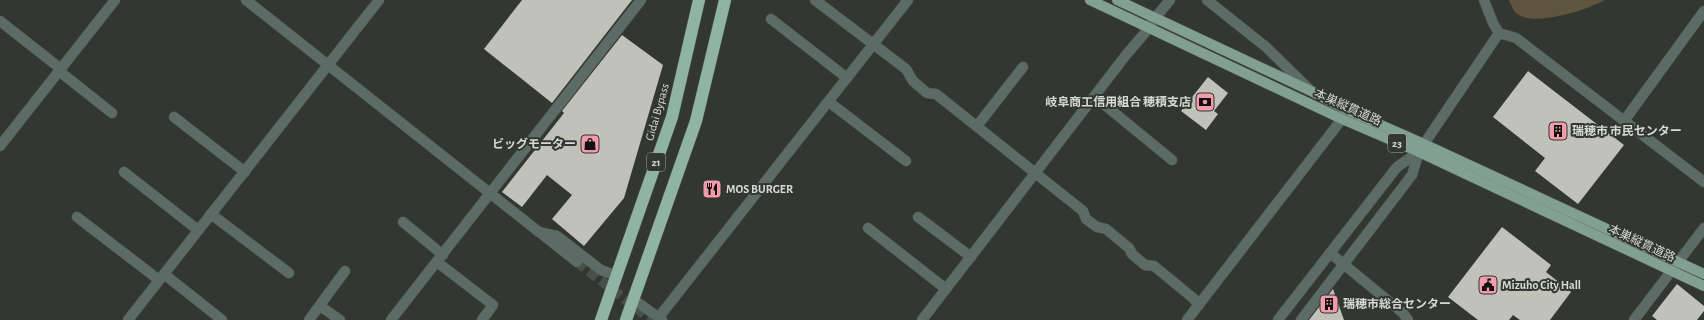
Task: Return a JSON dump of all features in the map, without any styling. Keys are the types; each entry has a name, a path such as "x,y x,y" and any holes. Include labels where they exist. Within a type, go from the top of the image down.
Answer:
{"highway":[{"name":"Gidai Bypass","path":"601,320 672,117 699,0"},
{"name":"21","path":"626,320 696,121 725,0"}],"main road":[{"name":"本巣縦貫道路","path":"1090,0 1342,119 1422,148 1704,274"},
{"name":"本巣縦貫道路","path":"1117,0 1311,91 1422,148 1704,286"}],"street":[{"path":"0,146 115,0"},
{"path":"246,0 578,262"},
{"path":"128,320 379,0"},
{"path":"391,320 641,0"},
{"path":"814,0 906,69 913,81 927,93 936,94 1083,211 1086,219 1097,227 1106,229 1129,248 1132,254 1145,265 1154,266 1193,298 1199,305"},
{"path":"633,299 661,319 908,0"},
{"path":"922,320 1149,27 1155,17 1170,0"},
{"path":"1207,0 1266,47 1311,91"},
{"path":"1484,0 1493,23 1499,33 1516,38 1704,182"},
{"path":"1624,121 1704,11"},
{"path":"771,19 847,78"},
{"path":"0,21 112,113"},
{"path":"1301,320 1412,175 1422,148 1499,33"},
{"path":"977,126 1023,67"},
{"path":"1095,97 1172,160"},
{"path":"829,102 906,161"},
{"path":"174,117 245,172"},
{"path":"1187,320 1342,119"},
{"path":"1278,320 1398,167 1422,148"},
{"path":"124,172 198,230"},
{"path":"211,214 290,273"},
{"path":"918,217 971,257"},
{"path":"77,218 222,320"},
{"path":"403,222 440,258 493,305 482,320"},
{"path":"868,228 946,289"},
{"path":"1634,320 1704,228"},
{"path":"539,232 558,236 601,270 617,276"},
{"path":"1330,253 1403,313 1408,320"},
{"path":"309,320 345,271"},
{"path":"320,306 340,320"}],"shaded area":[{"path":"1509,0 1605,0 1561,16 1536,19 1525,18 1517,14"}],"building":[{"path":"522,0 632,0 552,103 484,49"},
{"name":"ビッグモーター","path":"622,35 663,65 624,198 584,246 552,219 572,195 547,175 522,207 502,192 564,113 562,111"},
{"name":"瑞穂市 市民センター","path":"1528,71 1624,145 1578,204 1535,171 1545,158 1493,117"},
{"name":"岐阜商工信用組合 穂積支店","path":"1208,77 1228,93 1214,111 1218,114 1206,130 1181,111"},
{"path":"1502,227 1551,265 1546,272 1571,292 1550,320 1520,320 1513,315 1509,320 1478,320 1448,297"},
{"path":"1677,284 1704,306 1704,311 1697,320 1657,320 1652,316"},
{"name":"瑞穂市総合センター","path":"1333,289 1344,320 1309,320"}],"tunnel":[{"path":"577,262 652,320"}],"place":[{"name":"岐阜商工信用組合 穂積支店","path":"1205,102"},
{"name":"瑞穂市 市民センター","path":"1558,131"},
{"name":"ビッグモーター","path":"590,144"},
{"name":"MOS BURGER","path":"712,189"},
{"name":"Mizuho City Hall","path":"1488,285"},
{"name":"瑞穂市総合センター","path":"1329,304"}]}
